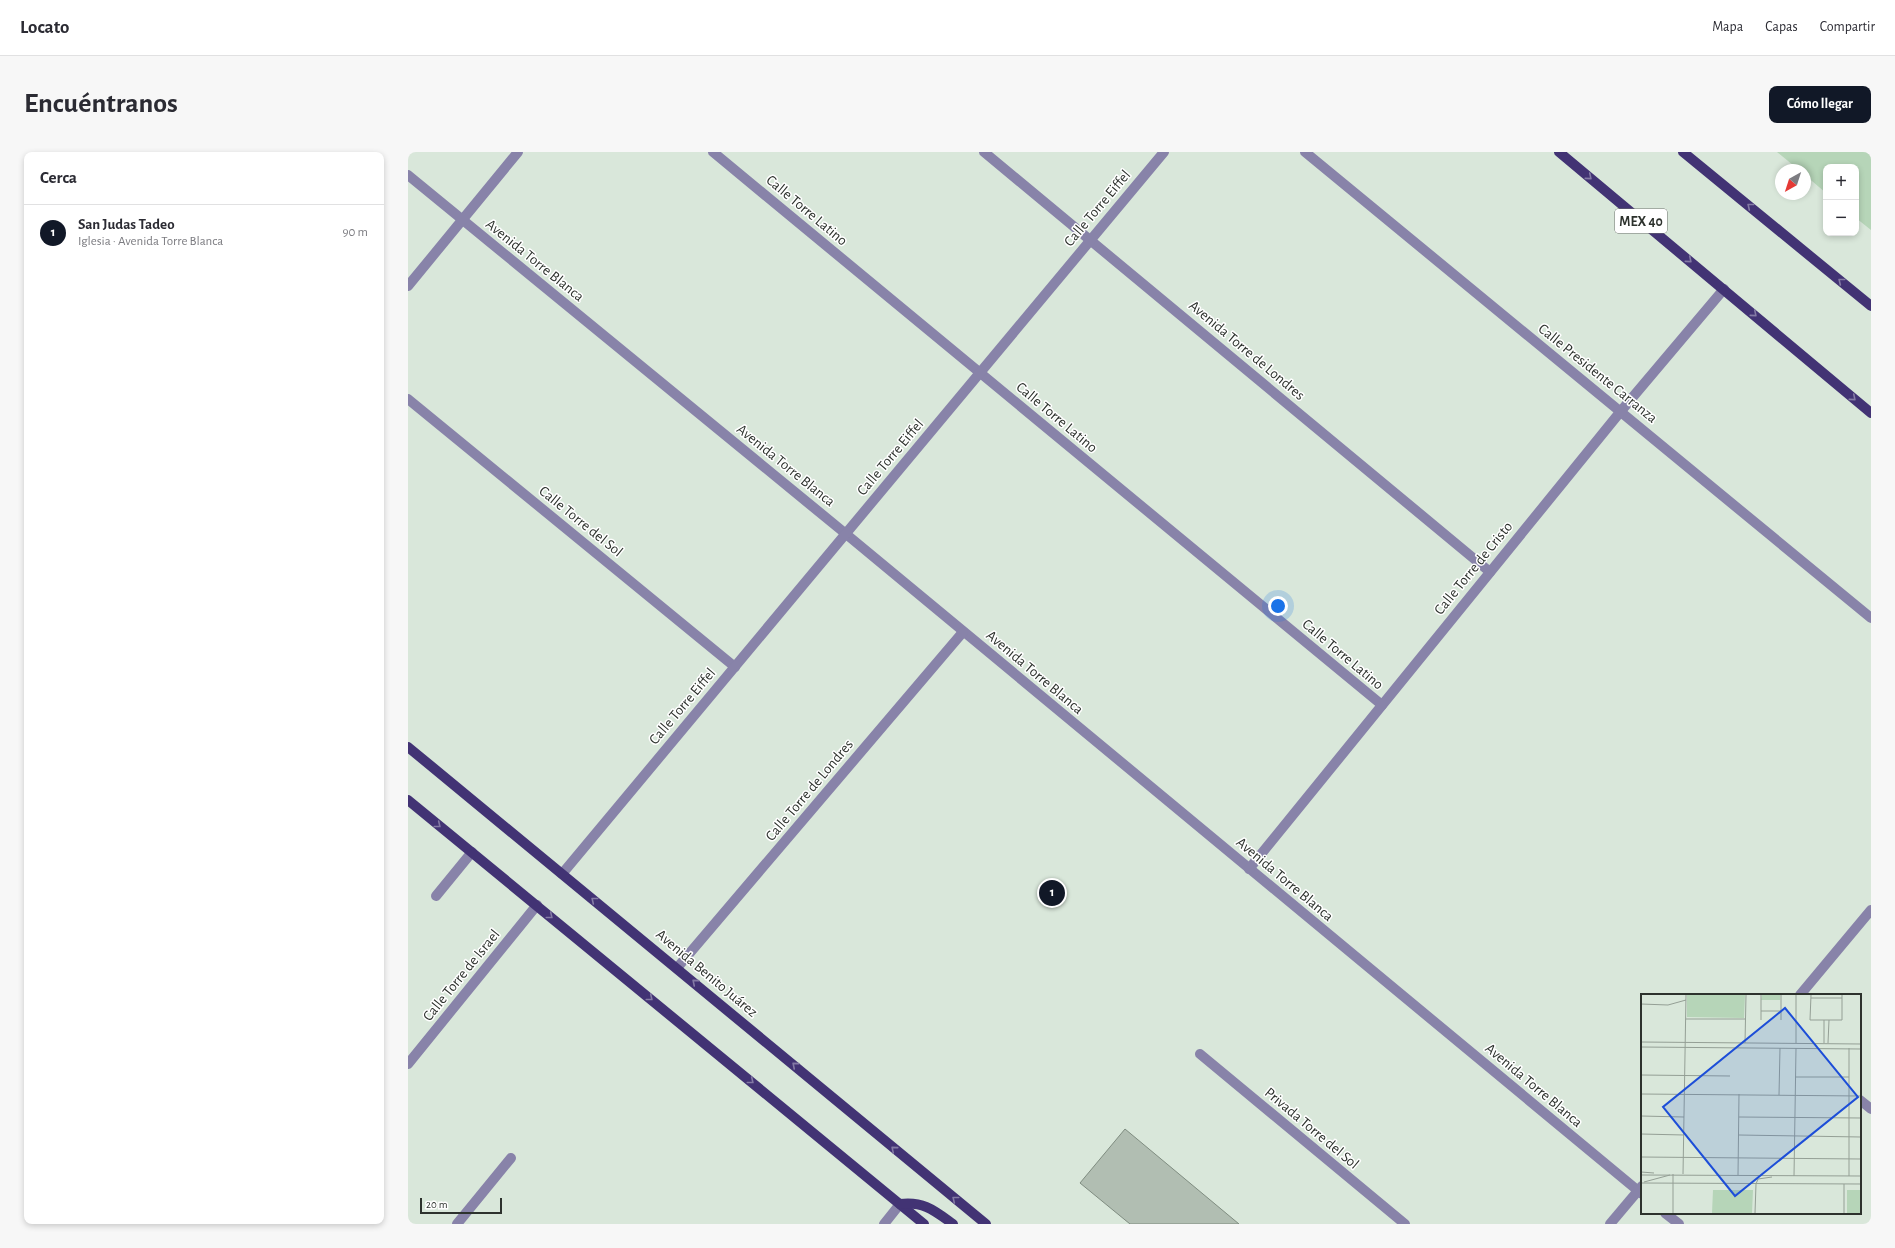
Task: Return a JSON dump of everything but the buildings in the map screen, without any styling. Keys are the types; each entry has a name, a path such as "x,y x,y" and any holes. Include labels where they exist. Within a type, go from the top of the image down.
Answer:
{"main road":[{"name":"MEX 40","path":"1558,152 1871,413"},
{"path":"1683,152 1871,306"},
{"name":"Avenida Benito Juárez","path":"408,747 986,1224"},
{"path":"408,800 924,1224"},
{"path":"900,1204 913,1203 922,1205 953,1224"}],"street":[{"path":"408,286 518,152"},
{"name":"Calle Torre Latino","path":"712,152 1382,705"},
{"name":"Avenida Torre de Londres","path":"984,152 1490,572"},
{"name":"Calle Torre Eiffel","path":"562,874 1164,152"},
{"name":"Calle Presidente Carranza","path":"1305,152 1871,618"},
{"name":"Avenida Torre Blanca","path":"408,175 846,534 1249,869 1641,1190"},
{"name":"Calle Torre de Cristo","path":"1249,869 1620,411 1724,289"},
{"name":"Calle Torre del Sol","path":"408,399 735,667"},
{"name":"Calle Torre de Londres","path":"677,968 963,632"},
{"path":"436,896 472,852"},
{"name":"Calle Torre de Israel","path":"408,1064 537,905"},
{"path":"1801,994 1871,910"},
{"name":"Privada Torre del Sol","path":"1200,1054 1405,1224"},
{"path":"1861,1101 1871,1110"},
{"path":"457,1224 511,1158"},
{"path":"1610,1224 1641,1190"},
{"path":"884,1224 900,1204"},
{"path":"1666,1214 1679,1224"}],"green space":[{"path":"1777,152 1871,152 1871,230 1859,220 1859,164 1823,164 1823,190 1811,180 1811,164 1792,164"}],"place":[{"name":"San Judas Tadeo","path":"1052,893"}]}
